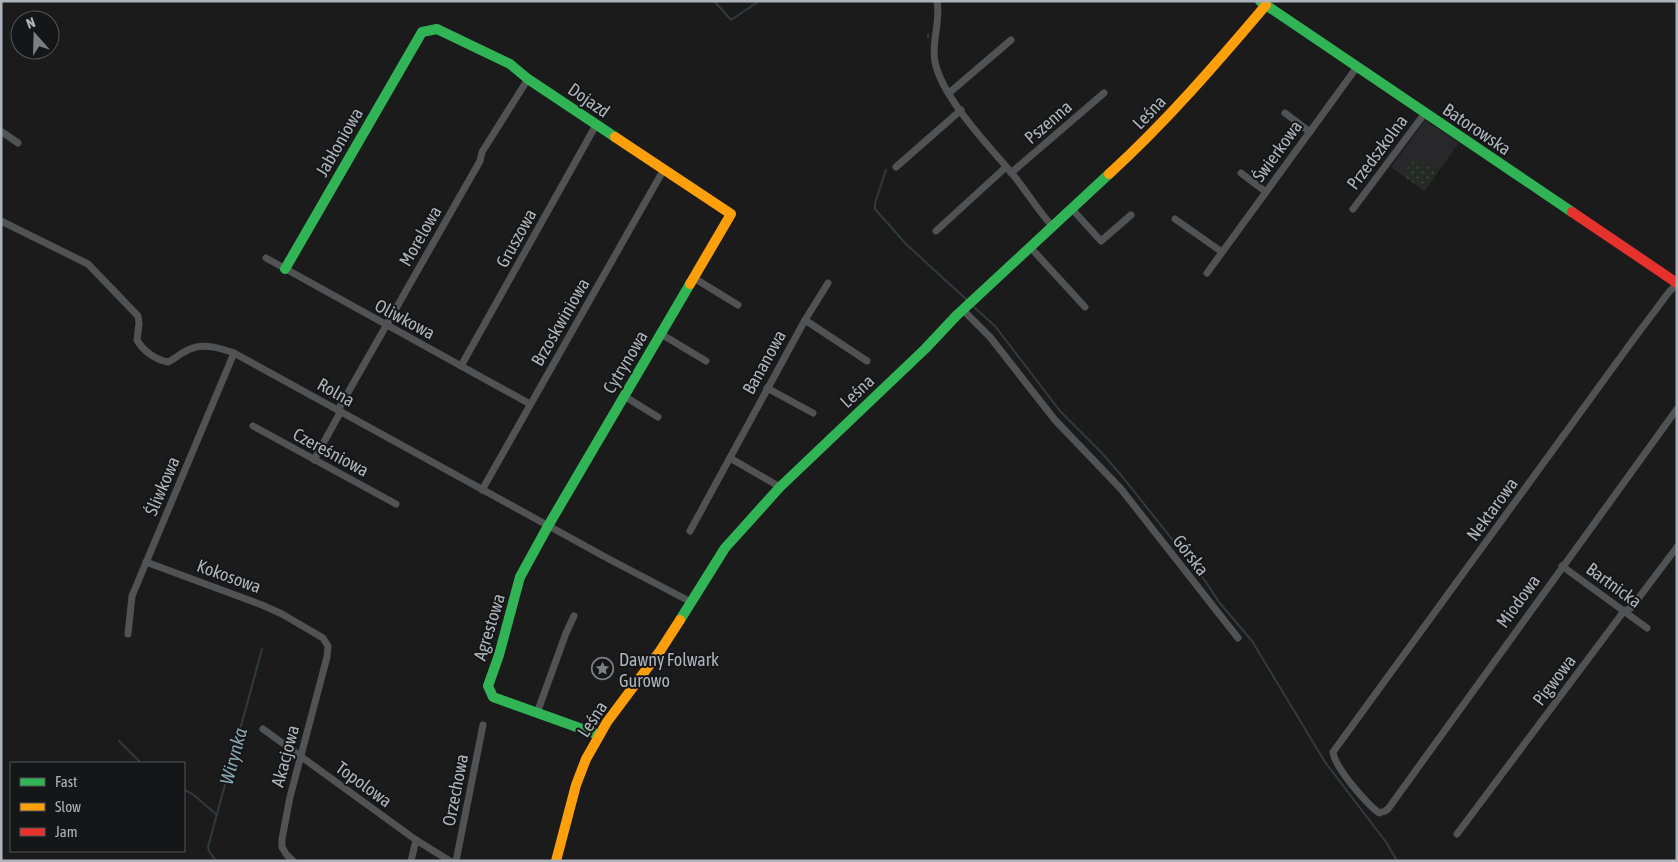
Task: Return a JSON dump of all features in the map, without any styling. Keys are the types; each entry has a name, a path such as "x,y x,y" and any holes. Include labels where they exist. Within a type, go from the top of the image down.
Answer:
{"street":[{"path":"937,1 934,61 939,76 961,110 1052,226"},
{"name":"Batorowska","path":"1263,3 1677,284"},
{"name":"Leśna","path":"556,861 576,785 586,758 599,735 649,668 725,548 780,487 925,350 963,310 1145,141 1191,92 1263,3"},
{"name":"Dojazd","path":"422,32 437,29 510,64 528,79 731,214"},
{"name":"Jabłoniowa","path":"285,269 422,32"},
{"path":"950,93 1011,40"},
{"name":"Świerkowa","path":"1207,273 1357,67"},
{"name":"Morelowa","path":"314,460 339,410 480,161 482,152 528,79"},
{"name":"Pszenna","path":"1011,173 1104,93"},
{"path":"896,167 961,110"},
{"path":"1285,113 1310,132"},
{"name":"Przedszkolna","path":"1353,209 1425,113"},
{"name":"Gruszowa","path":"461,366 596,125"},
{"path":"1,133 18,143"},
{"path":"936,231 1006,166"},
{"name":"Brzoskwiniowa","path":"482,490 664,169"},
{"path":"1241,173 1266,192"},
{"path":"1071,208 1101,241 1131,215"},
{"name":"Cytrynowa","path":"548,526 731,214"},
{"path":"1175,219 1222,252"},
{"name":"Rolna","path":"1,221 72,255 95,270 138,316 140,324 137,340 142,348 157,359 168,362 191,348 205,346 218,347 234,353 548,526 691,602"},
{"path":"1030,247 1085,307"},
{"name":"Oliwkowa","path":"266,258 530,404"},
{"path":"694,278 738,305"},
{"name":"Bananowa","path":"690,531 767,388 828,282"},
{"name":"Nektarowa","path":"1385,811 1379,813 1359,792 1336,763 1333,752 1668,292 1677,284"},
{"name":"Górska","path":"963,310 990,337 1055,420 1121,489 1238,638"},
{"path":"805,320 867,361"},
{"path":"661,334 706,360"},
{"name":"Śliwkowa","path":"128,634 132,596 234,353"},
{"path":"767,388 812,413"},
{"path":"624,396 658,417"},
{"name":"Miodowa","path":"1385,811 1677,409"},
{"name":"Czereśniowa","path":"253,426 396,504"},
{"path":"730,458 780,487"},
{"name":"Agrestowa","path":"548,526 520,577 488,686 493,697 599,735"},
{"name":"Pigwowa","path":"1458,834 1624,611 1630,608 1677,546"},
{"name":"Kokosowa","path":"146,562 262,605 300,623 323,638 328,646 327,657"},
{"name":"Bartnicka","path":"1562,566 1648,628"},
{"path":"537,713 574,616"},
{"name":"Akacjowa","path":"293,861 282,847 282,839 290,797 327,657"},
{"name":"Orzechowa","path":"456,861 483,724"},
{"name":"Topolowa","path":"263,729 416,840 450,861"},
{"path":"411,861 416,840"}],"shaded area":[{"path":"1425,120 1459,143 1424,191 1391,167"},
{"path":"1415,158 1437,174 1424,191 1402,175"}],"waterway":[{"path":"714,1 731,20 759,1"},
{"path":"886,170 875,203 875,209 906,244 967,300"},
{"path":"974,307 995,326 1060,411 1121,475 1206,582 1219,602 1252,641 1325,762 1386,842 1397,861"},
{"name":"Wirynka","path":"216,861 208,847 262,649"},
{"path":"119,741 140,762"},
{"path":"185,790 217,815"}],"traffic: fast":[{"path":"1260,1 1572,212"},
{"path":"285,269 422,32 437,29 510,64 528,79 615,137"},
{"path":"680,620 725,548 780,487 925,349 956,316 1109,174"},
{"path":"599,735 493,697 488,686 499,655 520,577 690,284"}],"traffic: slow":[{"path":"1109,174 1171,113 1266,5"},
{"path":"615,137 731,214 690,284"},
{"path":"556,861 576,785 586,759 607,722 660,651 680,620"}],"traffic: jam":[{"path":"1572,212 1677,283"}],"place":[{"name":"Dawny Folwark Gurowo","path":"603,669"}]}
